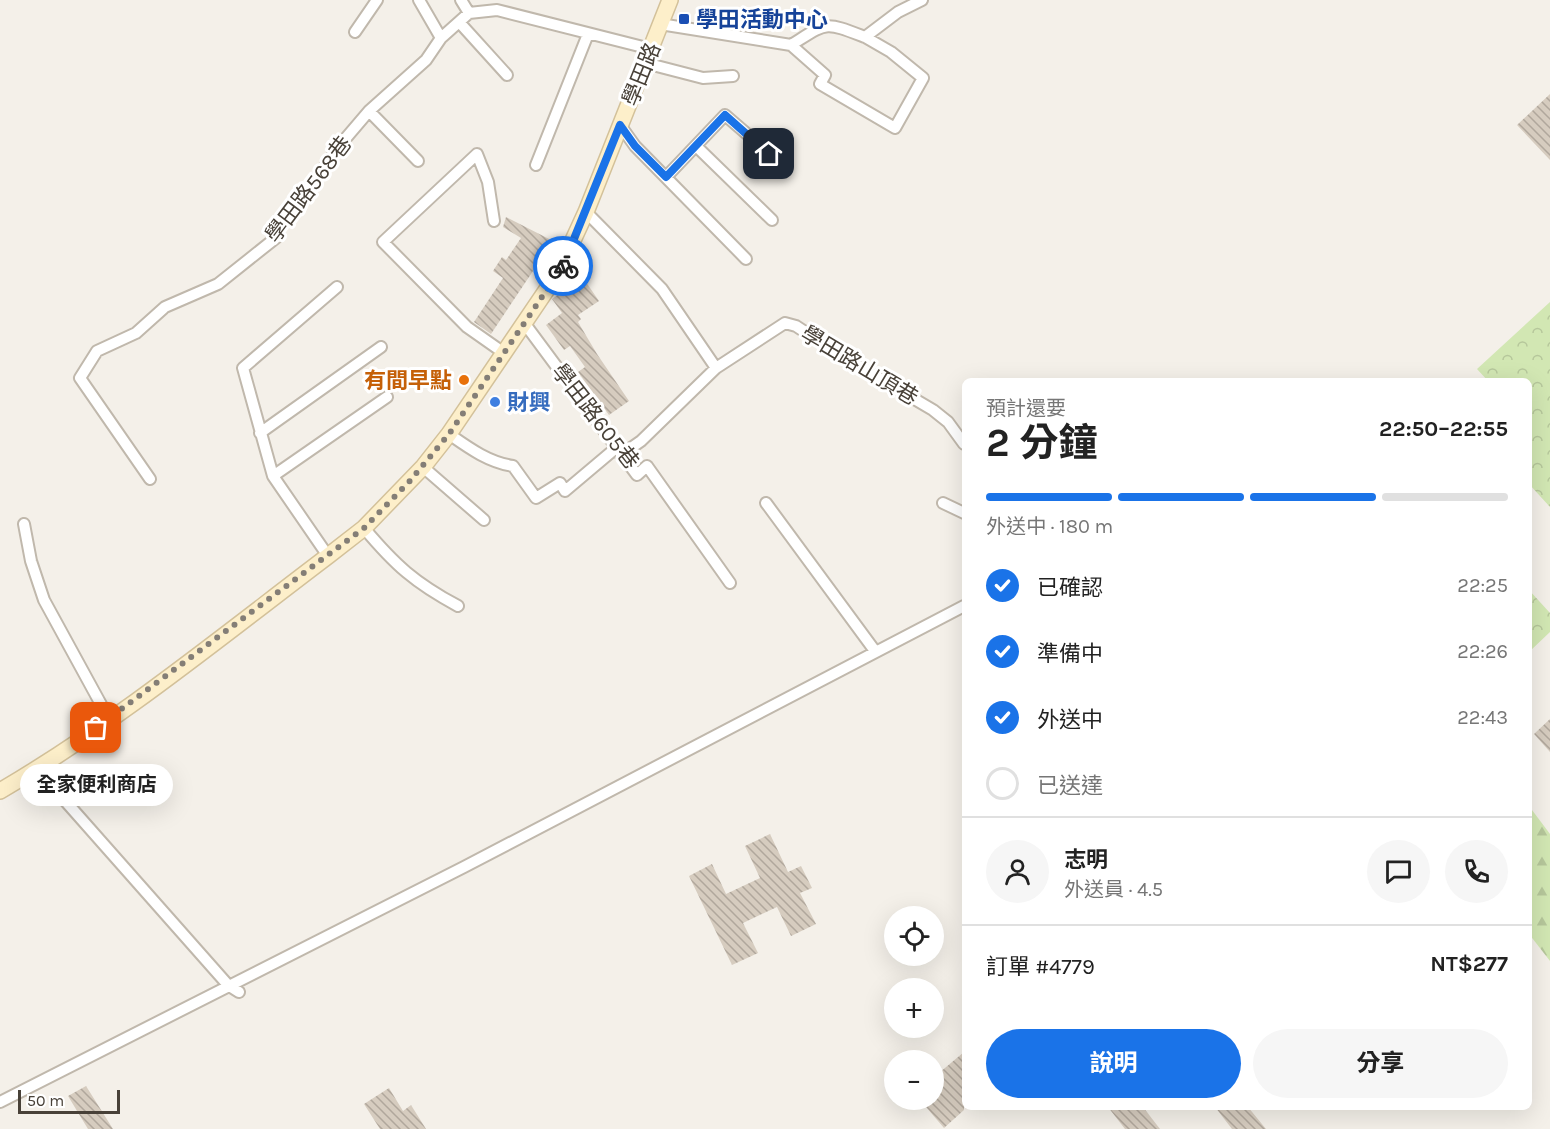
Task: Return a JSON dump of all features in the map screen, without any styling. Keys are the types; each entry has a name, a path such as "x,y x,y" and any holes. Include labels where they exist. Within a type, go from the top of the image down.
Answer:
{"main road":[{"name":"學田路","path":"0,791 37,769 109,719 328,556 364,528 423,466 449,434 566,260 670,0"}],"street":[{"path":"355,32 377,0"},
{"path":"419,0 441,38"},
{"path":"461,0 469,14 497,10 588,34 703,78 733,76"},
{"path":"865,37 898,12 922,0"},
{"name":"學田路568巷","path":"150,479 80,378 97,351 136,333 165,307 218,284 277,237 276,225 281,217 314,182 340,145 369,111 426,60 441,38 469,14"},
{"path":"459,22 507,75"},
{"path":"660,24 791,45 825,75 820,84 895,128 923,78 891,52 865,37 833,24 820,27 791,45"},
{"path":"536,165 588,34"},
{"path":"369,111 418,161"},
{"path":"666,177 725,115 784,166"},
{"path":"620,125 635,146 746,260"},
{"path":"696,146 772,220"},
{"path":"494,220 488,182 477,154 383,242 467,327 504,353"},
{"path":"586,212 662,289 716,368"},
{"path":"328,556 273,476 243,368 337,287"},
{"name":"學田路山頂巷","path":"449,434 497,464 513,466 537,498 560,483 565,491 619,451 641,441 716,368 785,323 790,323 933,410 948,422 962,441"},
{"name":"學田路605巷","path":"525,324 637,475 647,466 730,583"},
{"path":"260,433 381,346"},
{"path":"273,476 387,397"},
{"path":"423,466 484,520"},
{"path":"766,503 875,651"},
{"path":"943,503 962,512"},
{"path":"24,524 31,561 44,600 109,719"},
{"path":"364,528 393,563 409,577 458,606"},
{"path":"0,1102 464,867 962,607"},
{"path":"37,769 228,985 239,992"}],"green space":[{"path":"1550,302 1550,507 1532,487 1532,378 1485,378 1477,369"},
{"path":"1532,593 1550,613 1550,632 1532,649"},
{"path":"1532,810 1550,834 1550,961 1532,938"}],"building":[{"path":"1550,94 1550,160 1517,125"},
{"path":"506,217 553,241 491,334 474,322 503,278 493,271 502,257 506,260 521,238 503,227"},
{"path":"577,269 599,301 578,315 581,319 578,322 629,401 609,415 578,372 585,367 570,346 564,350 546,325 562,313 552,299 572,285 567,277"},
{"path":"1550,719 1550,752 1534,734"},
{"path":"770,834 788,872 801,866 812,888 800,893 816,924 791,936 777,907 743,923 758,953 732,965 689,876 712,864 726,894 760,878 745,846"},
{"path":"962,1054 962,1110 964,1110 944,1128 929,1110 944,1110 944,1069"},
{"path":"86,1086 113,1129 88,1129 68,1096"},
{"path":"389,1088 403,1111 411,1105 426,1129 380,1129 364,1104"},
{"path":"1110,1110 1145,1110 1160,1129 1125,1129"},
{"path":"1217,1110 1250,1110 1266,1129 1232,1129"}],"way so far":[{"path":"96,728 212,644 364,528 409,482 449,434 563,266"}],"place":[{"name":"學田活動中心","path":"684,19"},
{"name":"有間早點","path":"464,380"},
{"name":"財興","path":"495,402"},
{"name":"全家便利商店","path":"96,728"}],"route":[{"path":"563,266 620,125 635,146 666,177 725,115 769,154"}]}
